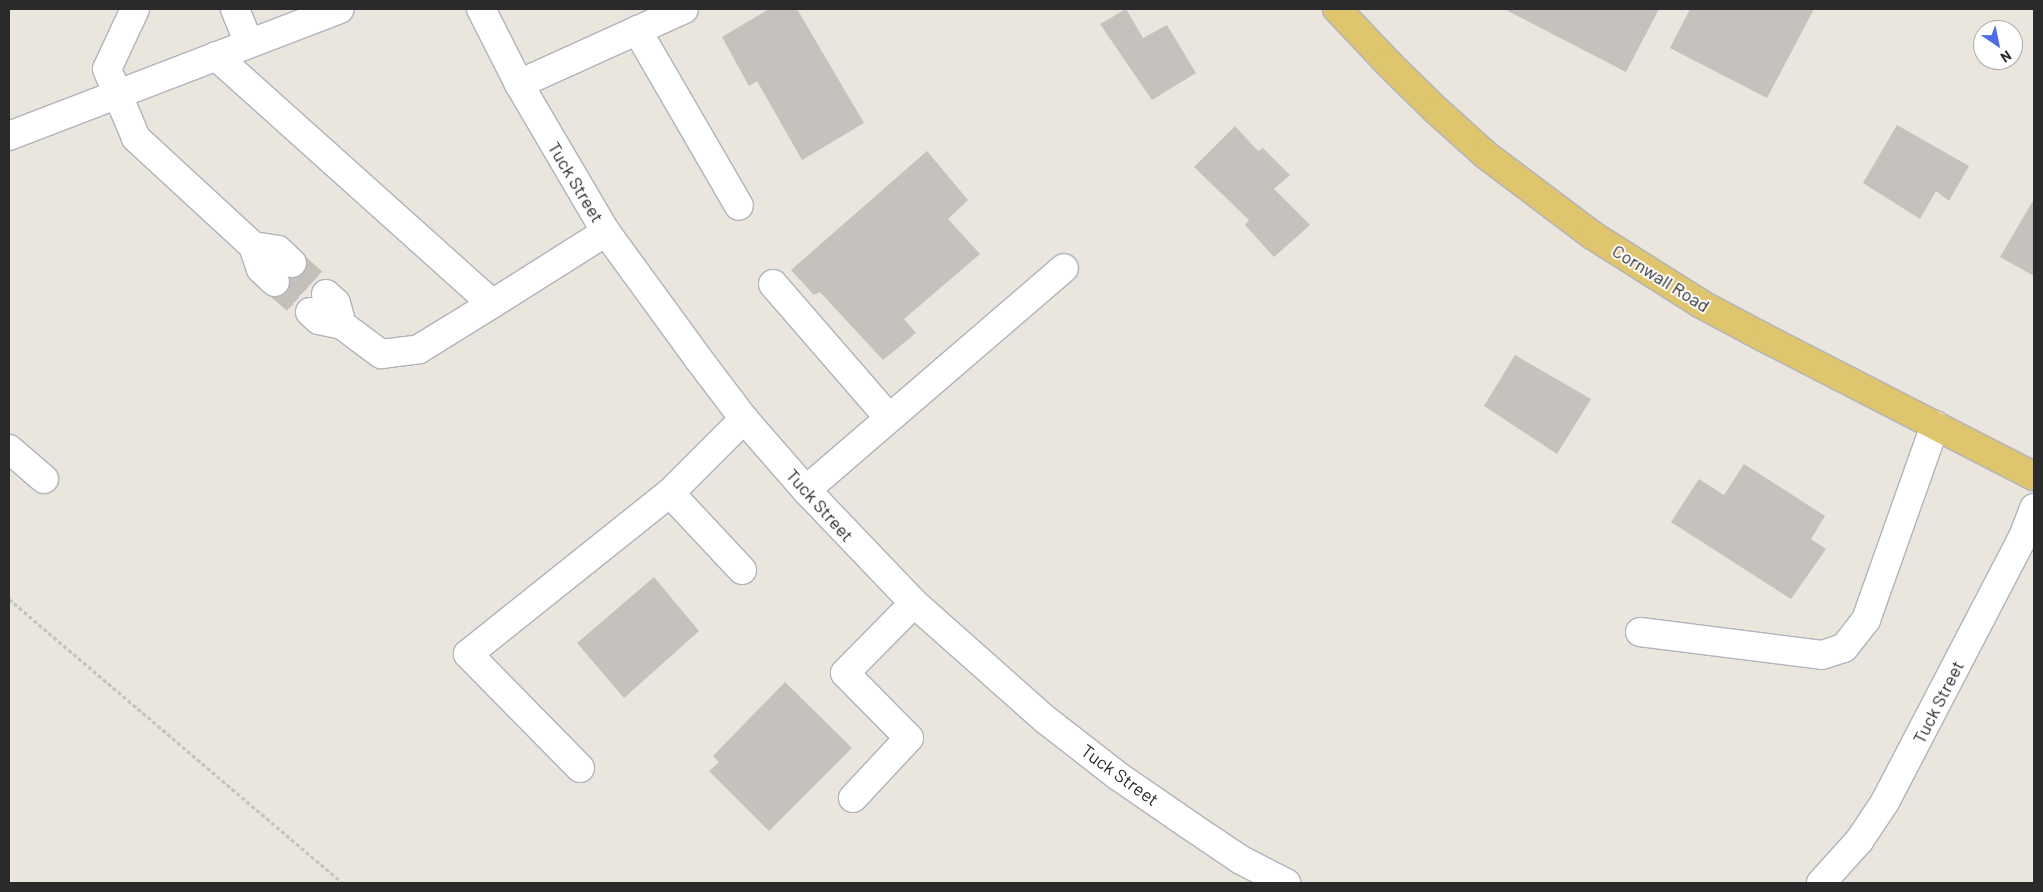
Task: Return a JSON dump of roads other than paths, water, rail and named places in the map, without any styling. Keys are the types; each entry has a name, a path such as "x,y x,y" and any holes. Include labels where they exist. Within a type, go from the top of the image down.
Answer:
{"main road":[{"name":"Cornwall Road","path":"1337,9 1389,64 1450,123 1537,196 1592,235 1701,304 2034,476"}],"street":[{"path":"135,9 107,69 136,138 254,246 262,270 284,273"},
{"path":"235,9 249,43"},
{"path":"9,136 339,9"},
{"name":"Tuck Street","path":"481,9 519,84 606,232 744,418 806,490 914,603 1046,720 1118,776 1241,860 1286,883"},
{"path":"519,84 684,9"},
{"path":"637,30 740,206"},
{"path":"216,56 492,304"},
{"path":"318,303 319,320 342,325 381,354 419,349 606,232"},
{"path":"806,490 1064,268"},
{"path":"773,284 890,418"},
{"path":"580,768 468,654 670,494 744,418"},
{"path":"1640,632 1822,656 1844,648 1866,620 1935,425"},
{"path":"9,449 44,479"},
{"path":"670,494 742,570"},
{"name":"Tuck Street","path":"1821,883 1859,841 1889,794 2023,537 2034,508"},
{"path":"853,798 909,738 845,673 914,603"}],"tunnel":[{"path":"292,263 326,294"},
{"path":"275,282 310,312"}]}
